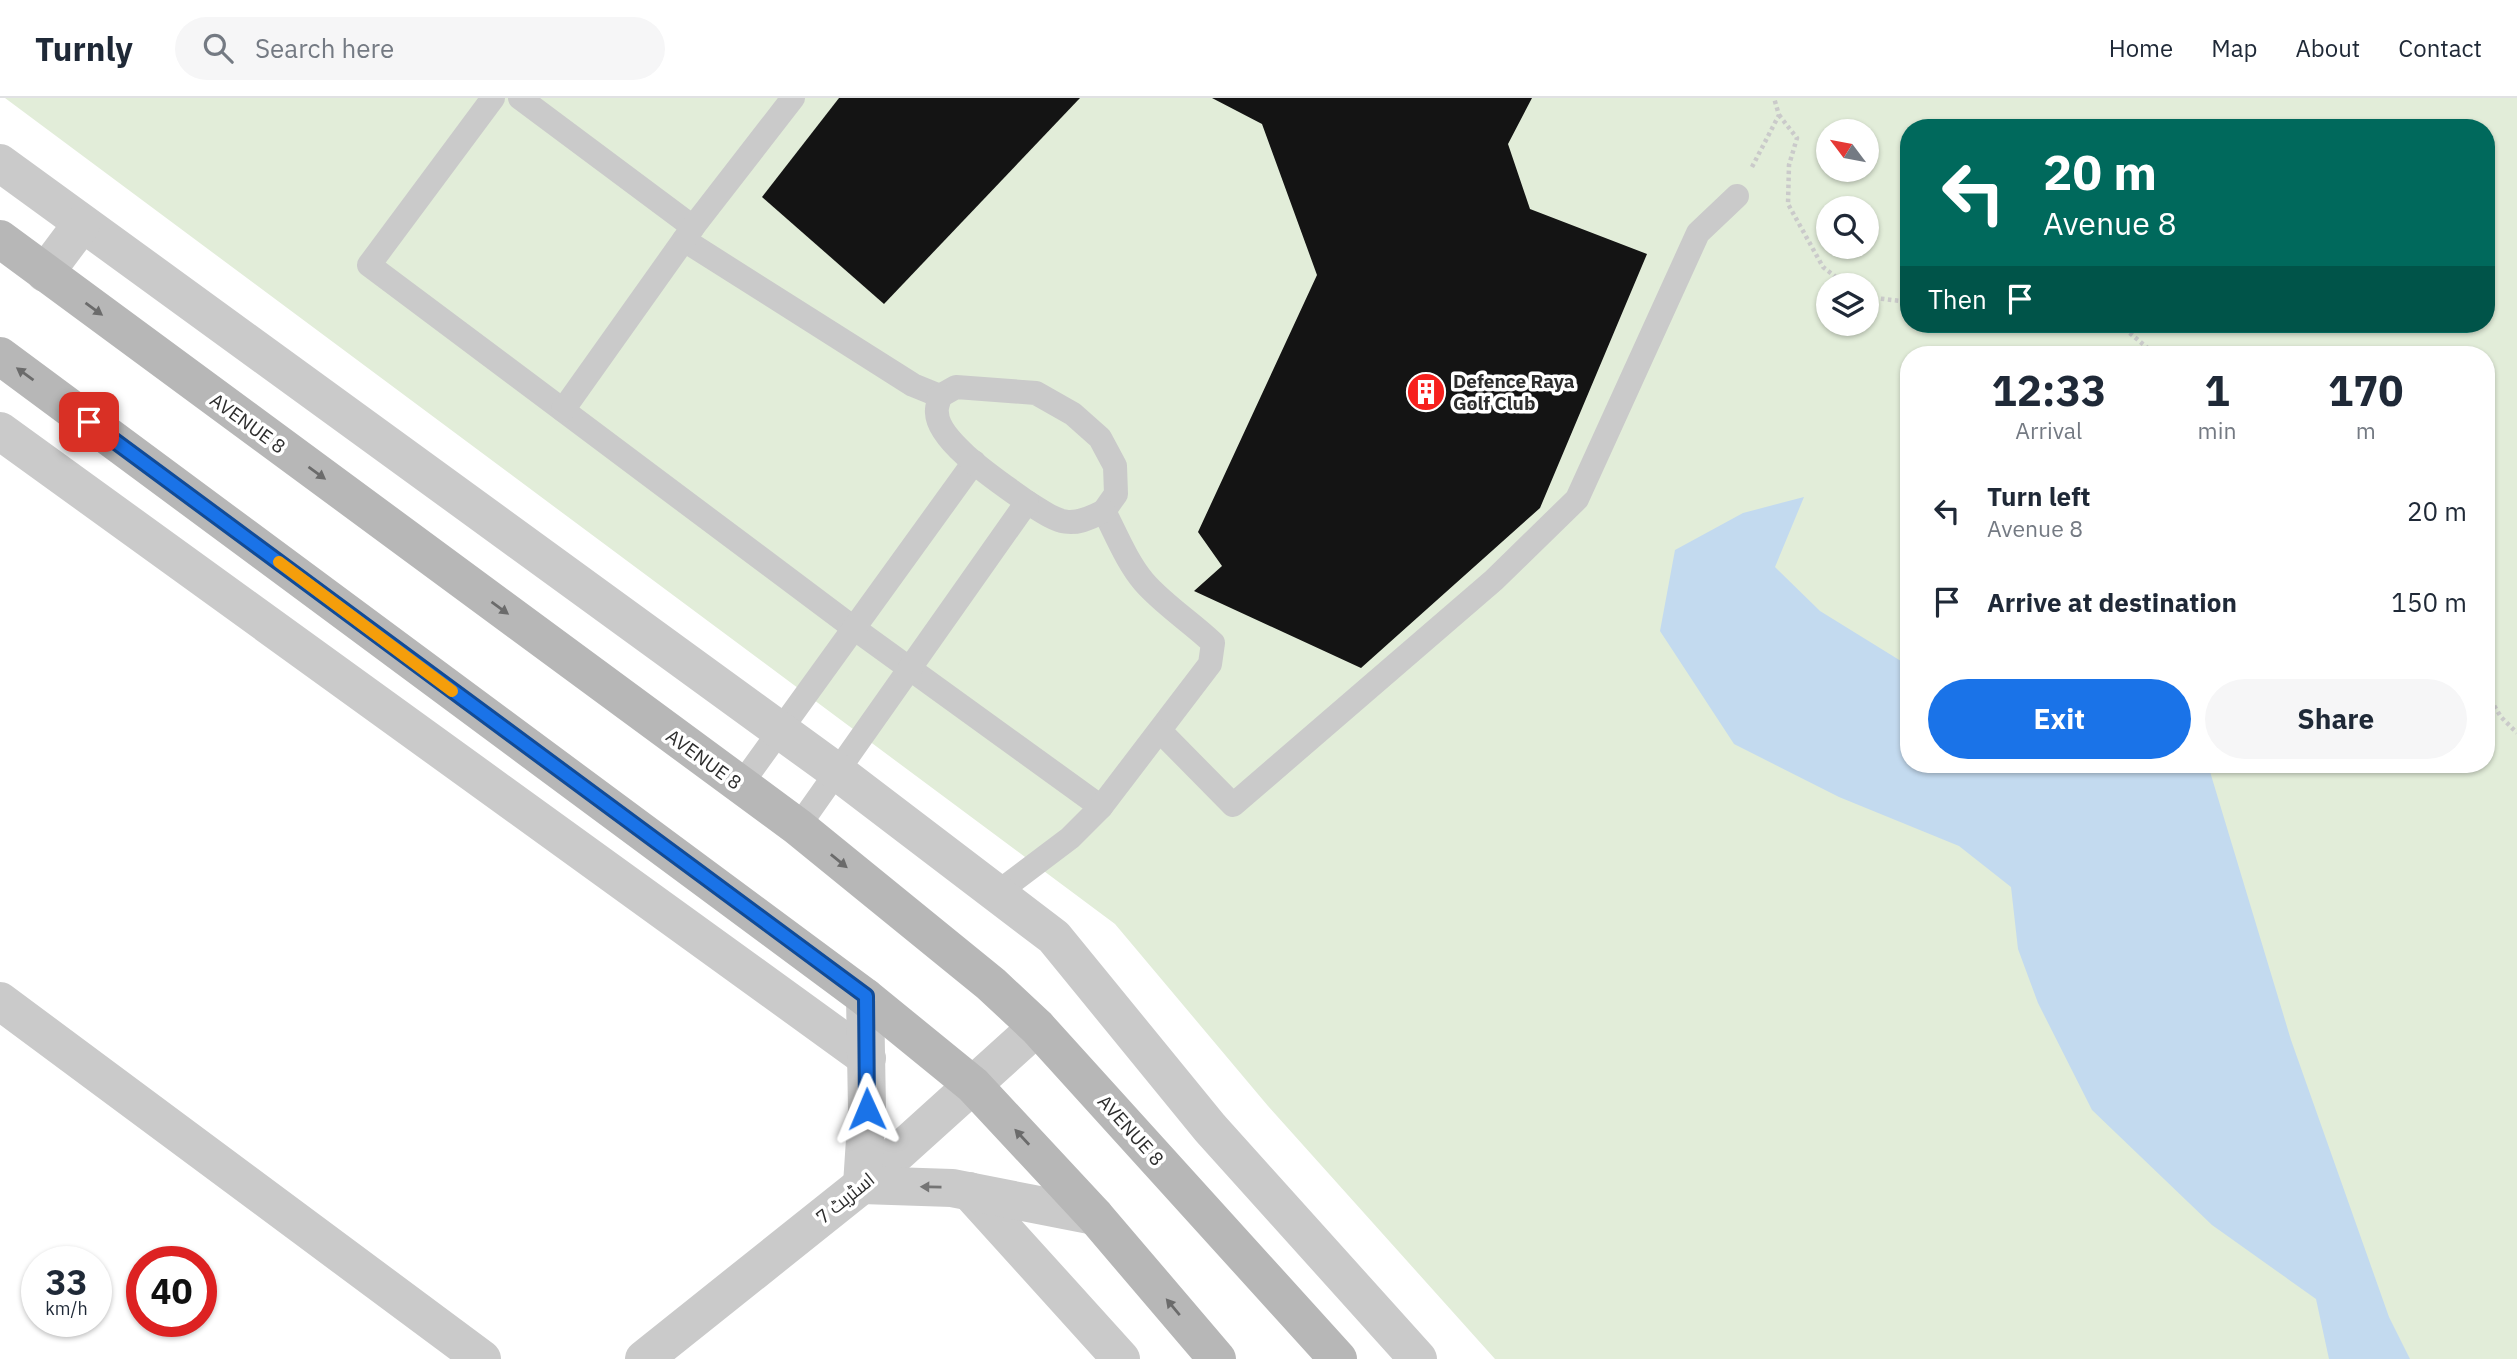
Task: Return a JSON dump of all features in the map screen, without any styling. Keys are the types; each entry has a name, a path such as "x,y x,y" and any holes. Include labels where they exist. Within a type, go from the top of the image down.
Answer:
{"main road":[{"name":"AVENUE 8","path":"0,239 798,827 991,984 1037,1027 1338,1359"},
{"path":"0,356 866,996 973,1085 1095,1216 1217,1359"}],"street":[{"path":"0,163 81,225 836,771 1054,937 1210,1128 1418,1359"},
{"path":"45,273 81,225"},
{"path":"0,431 867,1058"},
{"path":"866,996 867,1109 862,1185 969,1191 1095,1216"},
{"path":"0,1001 482,1359"},
{"name":"اسٹریٹ 7","path":"644,1359 862,1185 1037,1027"},
{"path":"969,1191 1121,1359"}],"lane":[{"path":"493,98 369,265 855,629 1101,807"},
{"path":"520,98 689,233 892,372 940,396"},
{"path":"563,410 689,233 793,98"},
{"path":"1160,731 1233,805 1494,580 1577,499 1698,233 1737,196"},
{"path":"956,387 1036,393 1073,414 1100,438 1115,466 1116,494 1104,511 1080,523 1059,523 974,462 947,436 936,414 940,396 956,387"},
{"path":"740,786 974,462"},
{"path":"798,827 1027,502"},
{"path":"997,893 1070,838 1101,807 1210,664 1213,643 1142,580 1104,511"}],"path":[{"path":"1774,98 1779,114 1797,138 1789,165 1788,204 1823,267 1831,273"},
{"path":"1737,196 1779,114"},
{"path":"1879,298 1900,301"},
{"path":"2130,333 2145,346"},
{"path":"2495,707 2517,733"}],"green space":[{"name":"Defence Raya Golf Club","path":"5,98 2517,98 2517,1359 1495,1359 1268,1106 1115,924"}],"water":[{"path":"1804,497 1775,567 1820,611 1900,660 1900,773 2210,773 2291,1040 2389,1317 2410,1359 2329,1359 2316,1299 2212,1225 2092,1110 2038,1003 2018,949 2011,887 1959,846 1839,797 1734,744 1660,631 1675,550 1743,513"}],"building":[{"path":"839,98 1080,98 884,304 762,197"},
{"name":"Defence Raya Golf Club","path":"1212,98 1532,98 1508,144 1530,209 1647,254 1540,508 1361,668 1194,591 1222,566 1198,532 1317,275 1262,124"}],"slow traffic":[{"path":"279,562 452,691"}],"place":[{"name":"Defence Raya Golf Club","path":"1426,392"}],"route":[{"path":"89,422 866,996 867,1109"}]}
